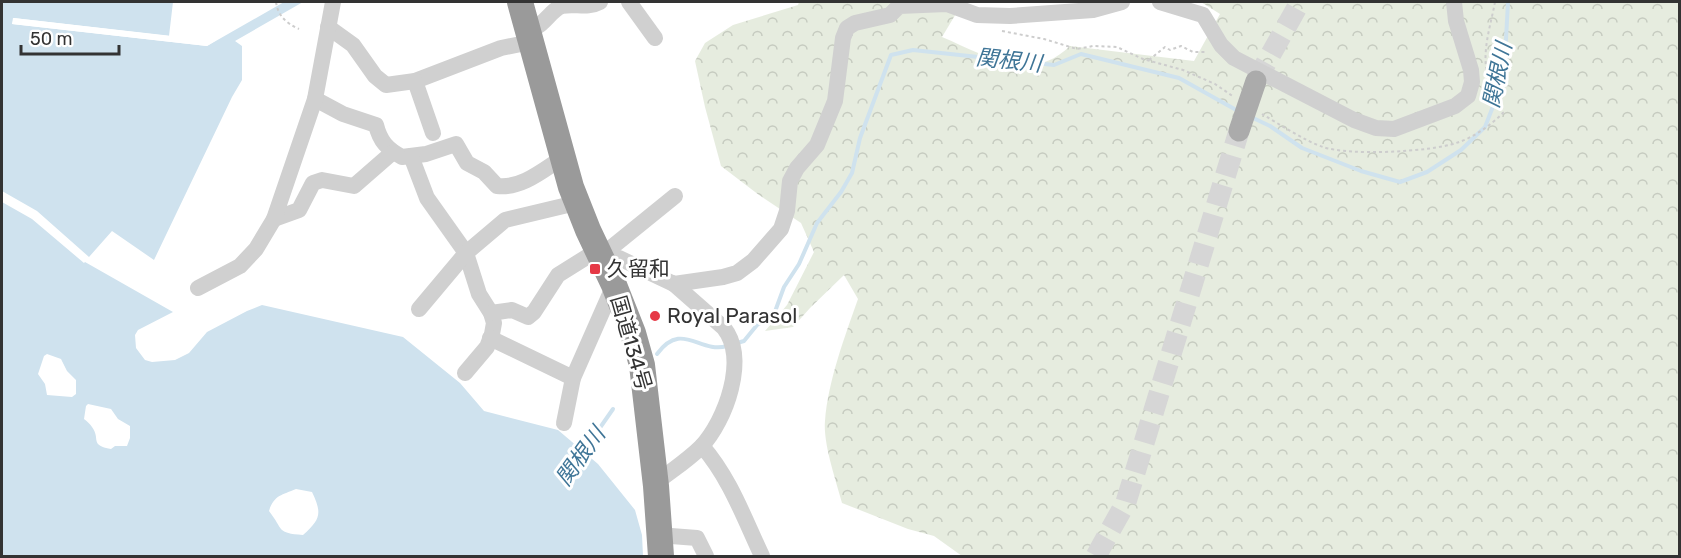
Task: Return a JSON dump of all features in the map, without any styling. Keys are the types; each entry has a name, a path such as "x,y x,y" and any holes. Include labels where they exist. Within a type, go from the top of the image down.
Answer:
{"highway":[{"name":"国道134号","path":"520,2 561,158 576,203 614,285 633,333 642,365 656,486 660,546"}],"main road":[{"path":"1239,131 1256,81"}],"street":[{"path":"198,288 240,266 256,249 274,219 315,99 333,2"},
{"path":"328,27 352,45 375,76 386,85 415,81 529,37 554,10 561,6 593,5 600,2"},
{"path":"629,2 655,38"},
{"path":"674,284 737,273 753,261 781,229 787,211 790,181 797,168 817,145 835,101 843,38 848,28 855,23 890,15 899,6 946,4 977,15 1010,16 1093,10 1122,2"},
{"path":"1160,2 1203,15 1221,45 1234,58 1354,120 1376,128 1394,129 1455,106 1468,96 1472,82 1471,70 1456,21 1454,2"},
{"path":"415,81 433,133"},
{"path":"315,99 343,114 376,125 379,137 393,152 402,157 426,154 456,144 466,163 484,172 497,186 509,188 537,174 561,158"},
{"path":"274,219 299,210 313,183 322,180 354,186 393,152"},
{"path":"411,156 427,198 466,253 479,294 491,313 494,324 487,347 465,373"},
{"path":"491,313 512,310 528,317 534,312 558,275 600,255 675,196"},
{"path":"419,309 466,253 505,220 576,203"},
{"path":"600,255 619,258 674,284 731,336 735,354 733,381 720,417 702,446 656,486"},
{"path":"564,423 573,378 614,285"},
{"path":"490,338 573,378"},
{"path":"702,446 728,482 762,556"},
{"path":"660,546 697,538 706,556"}],"path":[{"path":"276,2 280,15 286,22 299,29"},
{"path":"1149,60 1165,47 1170,50 1181,46 1193,52 1212,52"}],"green space":[{"path":"799,2 963,2 942,37 991,58 1023,65 1039,64 1055,58 1070,46 1194,61 1220,14 1201,2 1679,2 1679,556 962,556 934,536 908,529 842,503 828,451 825,421 833,375 858,299 844,275 793,327 765,331 787,305 814,252 801,223 721,166 695,61 705,43 733,25 798,5"}],"water":[{"path":"2,2 173,2 169,36 14,18 12,24 207,46 284,2 303,2 235,41 242,46 242,80 154,260 112,231 89,257 37,211 2,191"},
{"path":"2,202 32,219 84,263 173,312 138,330 135,335 136,348 145,360 152,362 175,360 189,353 207,332 262,305 403,337 460,383 484,411 558,430 598,464 635,510 642,535 643,556 2,556","holes":["47,354 61,359 67,371 76,380 76,394 72,397 47,395 45,384 38,374 44,356","88,404 111,409 118,419 130,426 127,446 115,446 111,449 100,446 94,431 84,419","296,489 312,492 318,515 303,535 284,532 269,511 276,499"]}],"pier":[{"path":"13,18 172,36 170,39 206,43 210,40 215,41 207,46 12,24"}],"waterway":[{"name":"関根川","path":"1251,117 1270,126 1302,148 1361,171 1400,182 1427,172 1461,150 1485,127 1499,91 1505,58 1508,2"},
{"name":"関根川","path":"737,343 744,341 757,325 773,317 784,287 799,264 817,223 841,192 852,173 860,138 891,55 913,50 1054,65 1081,54 1179,78 1238,111"},
{"name":"関根川","path":"657,354 666,344 683,339 708,346 727,346"},
{"name":"関根川","path":"581,455 613,409"}],"tunnel":[{"path":"1256,81 1300,2"},
{"path":"1096,556 1126,502 1239,131"}],"place":[{"name":"久留和","path":"595,269"},
{"name":"Royal Parasol","path":"655,316"}]}
